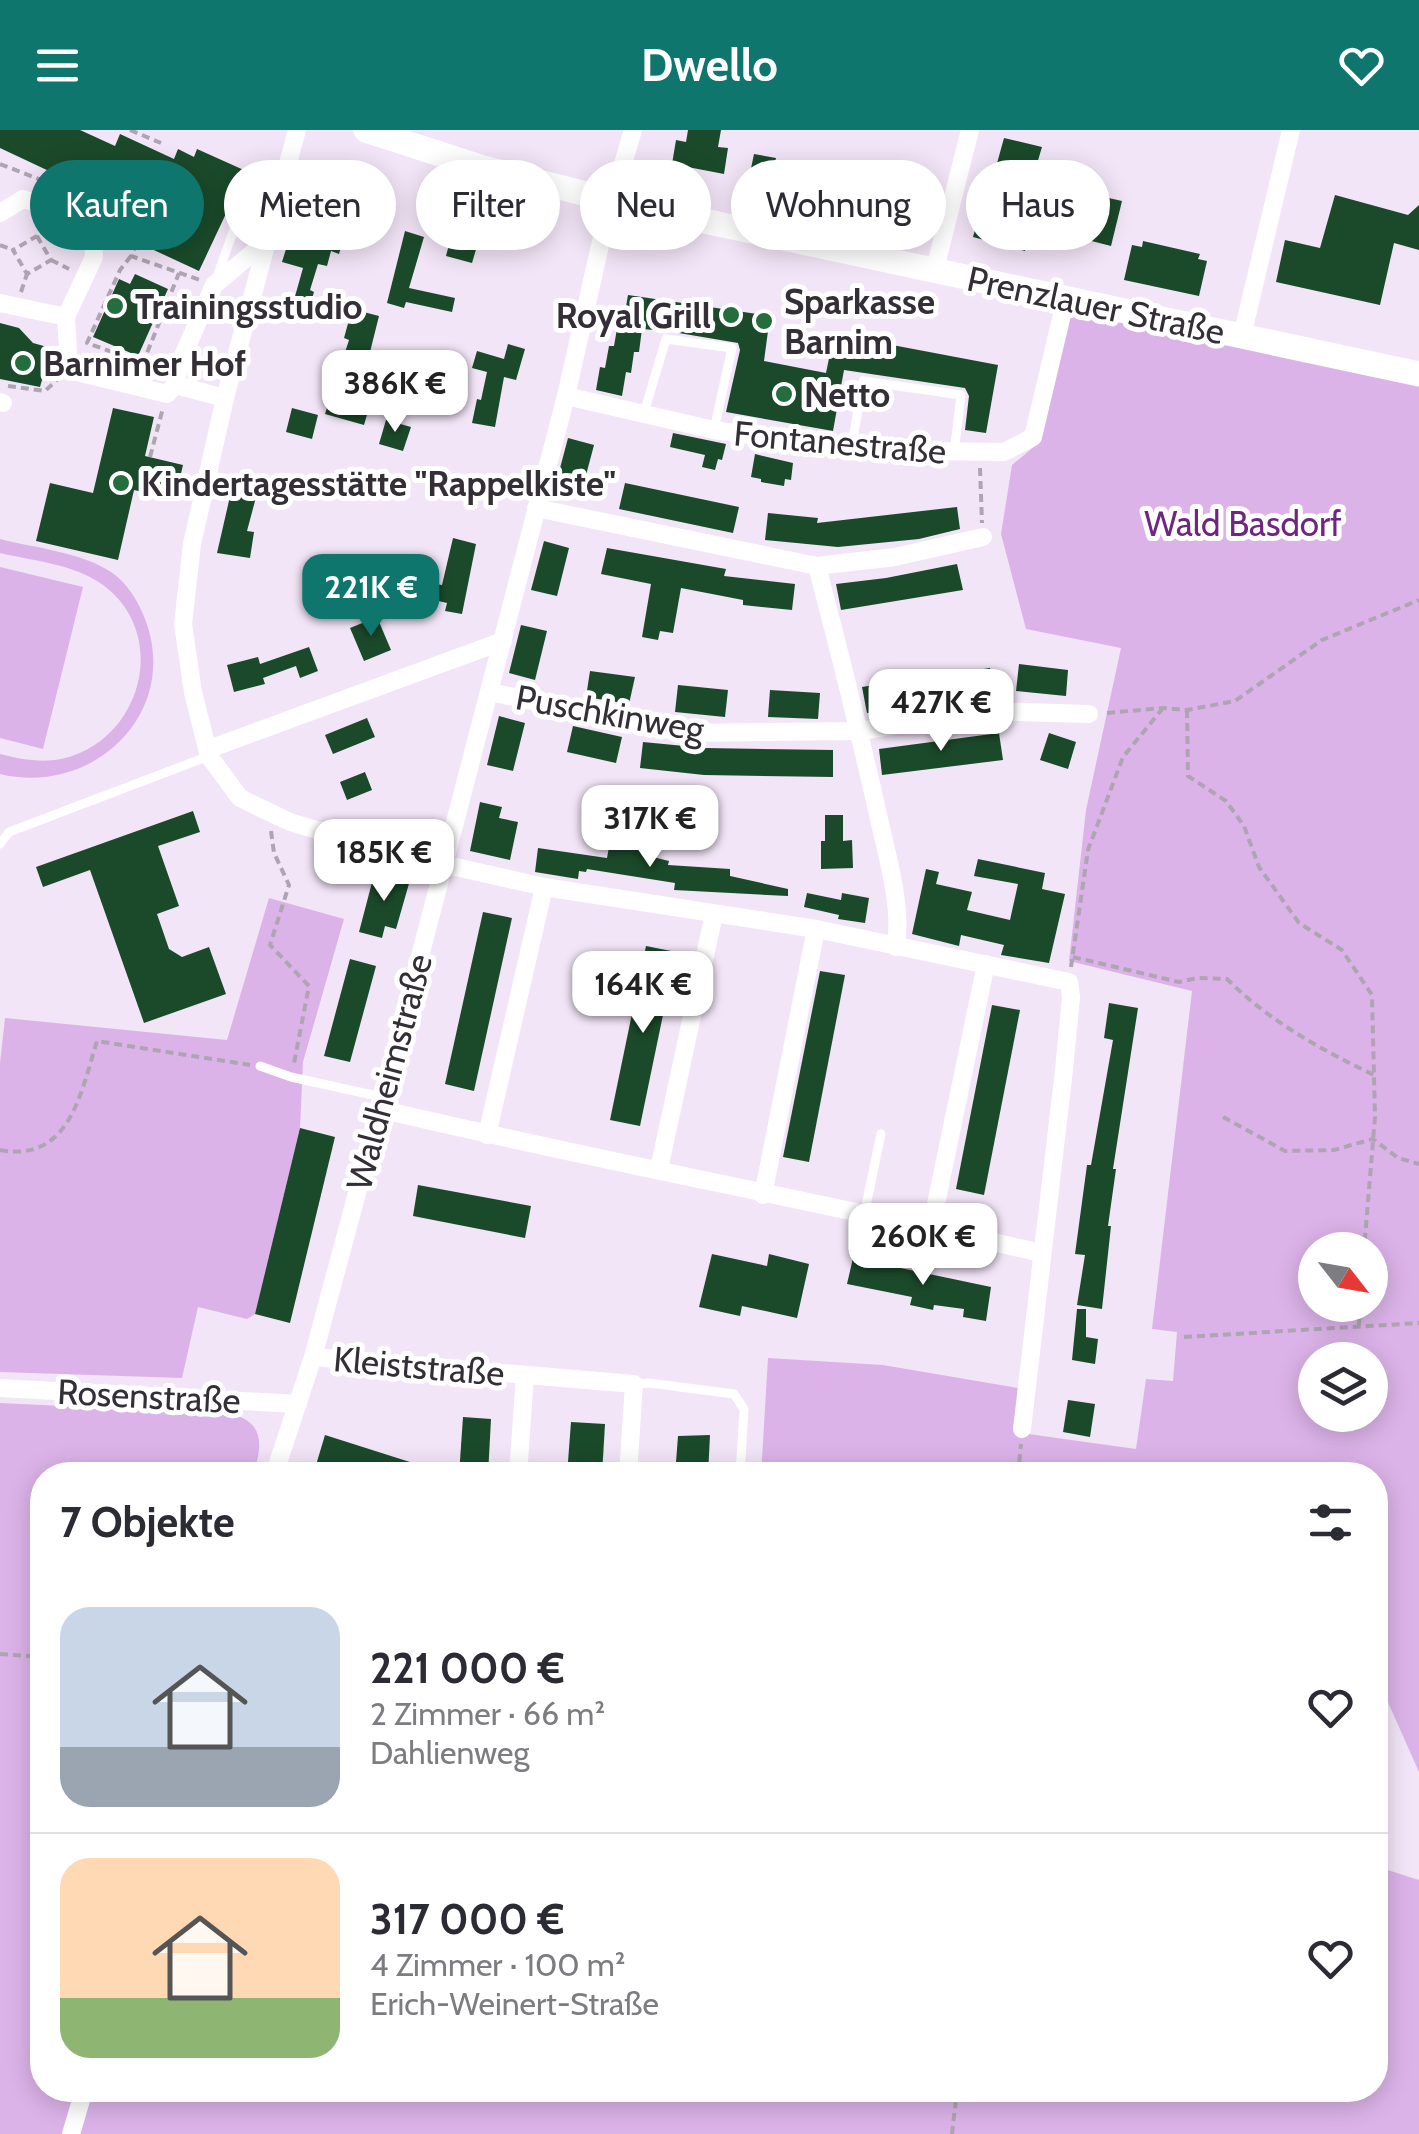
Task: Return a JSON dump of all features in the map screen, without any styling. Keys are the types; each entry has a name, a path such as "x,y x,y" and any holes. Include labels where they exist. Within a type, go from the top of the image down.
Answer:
{"main road":[{"name":"Prenzlauer Straße","path":"366,130 463,162 580,192"},
{"name":"Prenzlauer Straße","path":"711,221 1419,374"}],"street":[{"path":"289,160 297,130"},
{"name":"Waldheimstraße","path":"624,160 633,130"},
{"path":"935,269 970,130"},
{"path":"1242,336 1290,130"},
{"path":"0,212 23,199 63,211 93,237 94,257 66,317 69,370 225,398"},
{"path":"171,390 214,285 256,250"},
{"path":"265,250 192,544 183,624 193,692 209,752 240,798 270,813 444,868 816,929 1069,982 1064,1070 1022,1429"},
{"name":"Waldheimstraße","path":"278,1462 313,1357 444,868 600,250"},
{"name":"Fontanestraße","path":"566,396 714,430 851,450 1004,452 1033,436 1066,298"},
{"path":"0,303 66,317"},
{"path":"536,508 816,566 895,557 983,537"},
{"path":"816,566 860,731 893,892 899,928 896,947"},
{"path":"209,752 503,641"},
{"name":"Puschkinweg","path":"490,692 683,732 860,731 986,711 1089,714"},
{"path":"487,1135 544,887"},
{"path":"658,1169 714,914"},
{"path":"762,1195 816,929"},
{"path":"932,1228 986,964"},
{"path":"380,1103 487,1135 1041,1253"},
{"name":"Kleiststraße","path":"313,1357 634,1384"},
{"name":"Kleiststraße","path":"519,1462 526,1374"},
{"path":"629,1462 634,1384"},
{"name":"Rosenstraße","path":"0,1388 298,1404"},
{"path":"71,2134 80,2102"}],"lane":[{"path":"214,285 226,250"},
{"path":"644,415 666,340 732,348 714,430"},
{"path":"851,450 863,381 961,396 954,454"},
{"path":"0,844 9,832 209,752"},
{"path":"260,1066 380,1103"},
{"path":"864,1215 881,1134"},
{"path":"634,1384 648,1382 734,1394 744,1409 741,1462"}],"path":[{"path":"130,130 161,143"},
{"path":"0,164 146,221 87,342 143,364 180,273"},
{"path":"0,245 13,250 28,274 51,260 37,236 13,250"},
{"path":"131,256 214,285"},
{"path":"2,402 8,383 46,391 69,370"},
{"path":"150,457 171,390"},
{"path":"980,453 983,537"},
{"path":"1089,714 1187,710 1236,701 1322,640 1419,600"},
{"path":"1069,982 1088,850 1123,757 1163,708"},
{"path":"1187,710 1188,776 1226,801 1244,826 1259,867 1299,924 1342,950 1372,996 1373,1138 1365,1232"},
{"path":"270,813 274,853 289,886 270,944 309,986 291,1078"},
{"path":"1073,958 1179,982 1196,978 1227,980 1254,1006 1326,1052 1374,1075"},
{"path":"0,1150 18,1154 52,1141 76,1110 98,1041 260,1066"},
{"path":"1223,1116 1285,1151 1334,1150 1373,1138"},
{"path":"1373,1138 1398,1158 1419,1164"},
{"path":"1359,1322 1359,1327"},
{"path":"1184,1337 1419,1322"},
{"path":"1019,1462 1022,1429"},
{"path":"0,1654 30,1655"},
{"path":"952,2134 956,2102"}],"green space":[{"name":"Wald Basdorf","path":"1072,306 1419,381 1419,1772 1388,1702 1388,1462 762,1462 768,1358 883,1365 1018,1388 1015,1432 1136,1449 1146,1379 1173,1381 1177,1332 1152,1329 1192,991 1069,961 1086,810 1121,648 1026,629 1001,534 1012,465 1041,441"},
{"path":"0,539 99,565 126,585 143,614 153,649 151,682 141,712 123,738 98,759 69,772 35,778 0,774 0,754 30,760 61,759 89,749 111,732 127,710 138,684 141,658 136,631 124,606 103,585 67,568 0,553"},
{"path":"0,567 83,587 43,749 0,738"},
{"path":"269,898 344,919 303,1062 300,1128 255,1314 247,1319 198,1307 182,1378 0,1372 0,1063 5,1018 227,1040"},
{"path":"0,1403 231,1414 250,1423 256,1430 259,1446 256,1462 30,1462 30,2102 1388,2102 1388,1870 1419,1880 1419,2134 0,2134"}],"building":[{"path":"0,130 80,130 115,146 120,134 174,159 178,149 194,157 197,149 224,161 224,218 199,271 154,250 204,250 204,160 30,162 0,148"},
{"path":"688,130 721,130 718,147 728,148 724,174 711,172 711,160 673,160 676,140 686,142"},
{"path":"1004,138 1042,147 1038,160 998,160"},
{"path":"754,154 776,158 776,160 753,160"},
{"path":"1335,195 1408,215 1419,205 1419,250 1394,243 1380,305 1276,282 1285,240 1320,248"},
{"path":"1110,198 1122,201 1110,246"},
{"path":"405,231 416,234 416,250 420,250 409,288 455,298 452,312 406,302 404,308 387,303"},
{"path":"1143,241 1200,254 1198,259 1207,261 1199,296 1124,280 1132,245 1142,247"},
{"path":"286,250 340,250 339,254 331,251 327,266 318,264 308,312 292,307 303,268 282,262"},
{"path":"448,250 476,250 472,263 446,256"},
{"path":"135,274 168,289 138,356 93,337 119,279 130,284"},
{"path":"628,295 770,316 764,361 826,373 834,334 998,365 986,433 965,430 969,396 965,388 844,370 833,431 726,412 740,350 738,343 667,331 642,329 639,352 634,352 631,373 626,372 622,396 596,390 600,367 605,368 609,346 614,346 618,323 623,324"},
{"path":"352,309 379,316 368,360 376,363 365,399 371,401 364,425 325,414 349,340 344,338"},
{"name":"Barnimer Hof","path":"0,323 19,328 33,343 51,348 40,387 0,379"},
{"path":"508,344 525,349 516,380 504,377 495,427 472,423 487,372 472,368 477,351 504,359"},
{"path":"113,408 154,417 145,456 183,465 175,499 134,490 118,560 36,541 50,483 93,493"},
{"path":"292,408 318,415 312,439 286,432"},
{"path":"386,420 411,427 403,451 379,444"},
{"path":"673,433 726,444 715,470 702,467 705,455 670,447"},
{"path":"568,438 594,445 581,494 555,487"},
{"path":"755,454 793,463 791,480 785,479 784,486 751,477"},
{"path":"234,479 259,486 247,531 254,532 250,558 217,553"},
{"path":"625,483 739,507 733,533 619,509"},
{"path":"957,507 960,529 919,539 838,547 765,540 768,513 818,518 817,523"},
{"path":"453,538 476,544 462,614 445,611 447,603 413,595 416,581 442,585"},
{"path":"544,541 569,548 557,596 531,590"},
{"path":"607,548 726,569 724,576 795,584 792,610 743,605 743,600 681,588 673,633 660,631 658,640 642,637 651,584 601,574"},
{"path":"957,564 963,590 841,610 836,584"},
{"path":"377,617 391,650 364,661 350,628"},
{"path":"521,625 547,631 535,680 509,673"},
{"path":"309,647 318,671 300,678 296,666 263,678 265,684 234,692 227,665 258,657 260,664"},
{"path":"1019,664 1068,670 1066,696 1016,691"},
{"path":"990,668 994,695 944,702 940,676"},
{"path":"590,671 635,677 629,704 586,697"},
{"path":"912,679 916,706 867,713 862,687"},
{"path":"678,685 728,690 725,717 675,712"},
{"path":"770,690 820,693 818,719 768,717"},
{"path":"499,716 525,723 513,771 487,765"},
{"path":"367,718 375,737 333,754 325,735"},
{"path":"573,726 622,737 616,763 567,752"},
{"path":"999,733 1003,760 882,775 879,749"},
{"path":"1049,733 1076,742 1068,769 1040,760"},
{"path":"643,742 705,748 833,750 833,777 704,775 640,768"},
{"path":"365,772 372,790 347,800 340,782"},
{"path":"480,802 502,807 499,818 518,822 510,860 470,851"},
{"path":"193,811 200,832 158,846 179,906 157,914 169,949 182,957 209,947 226,994 144,1023 90,870 43,887 36,867"},
{"path":"825,815 843,815 843,841 852,840 853,868 821,869"},
{"path":"623,841 655,846 653,857 669,861 668,865 730,869 730,876 788,889 788,896 674,890 675,883 587,869 579,871 578,879 535,872 538,848 607,858 609,847 622,849"},
{"path":"978,859 1045,873 1042,889 1065,894 1049,963 1001,955 1004,945 961,935 959,946 912,934 926,869 939,872 936,884 972,892 967,910 1010,920 1018,884 974,876"},
{"path":"375,871 410,880 396,929 385,926 382,938 359,932"},
{"path":"807,893 841,900 842,893 869,898 865,923 804,907"},
{"path":"483,912 512,918 474,1091 445,1084"},
{"path":"646,946 676,952 640,1126 610,1120"},
{"path":"350,959 376,966 350,1062 324,1056"},
{"path":"820,971 845,975 809,1162 783,1157"},
{"path":"1109,1003 1138,1008 1113,1169 1102,1309 1077,1305 1085,1255 1075,1254 1087,1165 1091,1165 1113,1040 1104,1038"},
{"path":"992,1005 1020,1010 984,1195 956,1189"},
{"path":"300,1128 335,1137 290,1323 255,1314"},
{"path":"418,1185 531,1206 525,1238 413,1216"},
{"path":"712,1254 767,1266 769,1254 809,1264 797,1318 742,1306 740,1316 699,1307"},
{"path":"853,1258 991,1287 986,1321 963,1317 964,1309 934,1305 933,1310 910,1305 912,1297 847,1284"},
{"path":"1077,1309 1086,1309 1086,1337 1098,1339 1095,1364 1072,1360"},
{"path":"1068,1400 1095,1404 1090,1437 1063,1432"},
{"path":"463,1417 491,1419 489,1462 460,1462"},
{"path":"571,1422 605,1424 603,1462 568,1462"},
{"path":"325,1435 410,1462 317,1462"},
{"path":"710,1435 709,1462 676,1462 678,1436"}],"place":[{"name":"Trainingsstudio","path":"115,306"},
{"name":"Royal Grill","path":"731,315"},
{"name":"Sparkasse Barnim","path":"764,321"},
{"name":"Barnimer Hof","path":"23,363"},
{"name":"Netto","path":"784,394"},
{"name":"Kindertagesstätte \"Rappelkiste\"","path":"121,483"}]}
